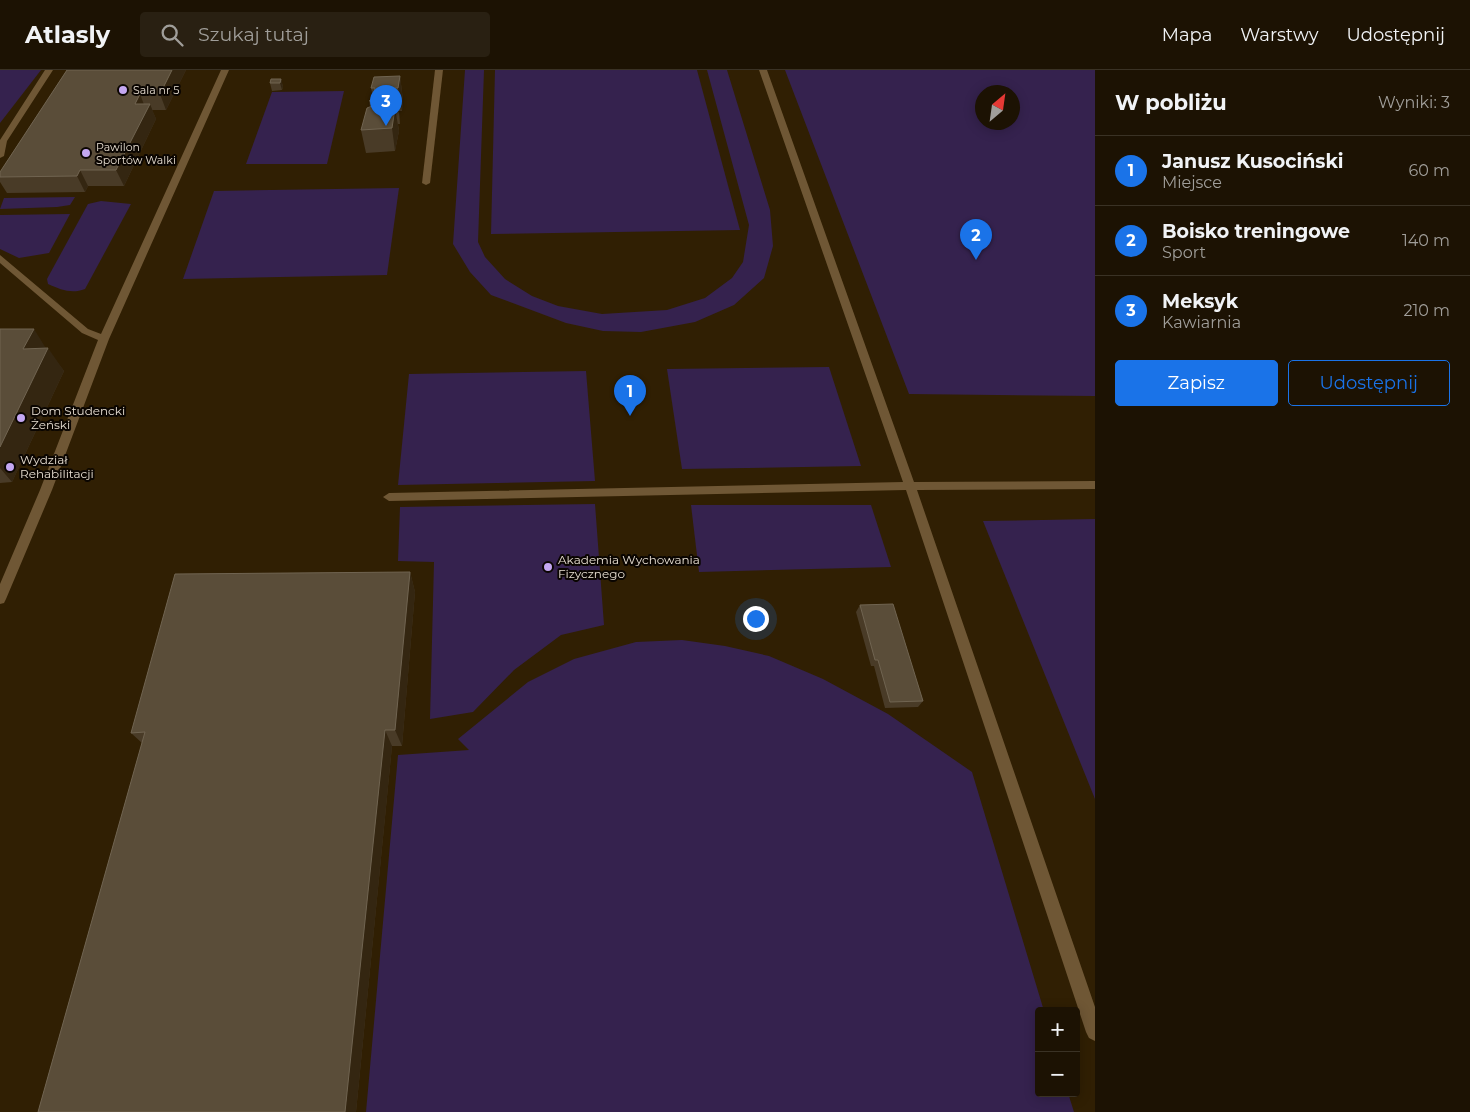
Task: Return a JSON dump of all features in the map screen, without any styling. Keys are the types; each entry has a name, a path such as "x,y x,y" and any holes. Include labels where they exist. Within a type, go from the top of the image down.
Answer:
{"street":[{"path":"0,156 4,141 49,70"},
{"path":"0,599 46,490 104,339 225,70"},
{"path":"426,183 439,70"},
{"path":"763,70 910,486 1095,1032"},
{"path":"0,258 85,331 104,339"},
{"path":"389,497 910,486 1095,485"}],"shaded area":[{"name":"Akademia Wychowania Fizycznego","path":"0,70 1053,70 1095,91 1095,1112 0,1112"},
{"path":"0,70 41,70 0,123"},
{"path":"465,70 484,70 478,242 485,257 505,279 532,296 558,306 602,314 667,310 705,298 732,278 743,262 749,225 707,70 727,70 770,210 773,246 764,278 734,305 695,322 641,332 603,331 566,323 491,295 470,272 453,244"},
{"path":"495,70 697,70 740,230 491,234"},
{"path":"785,70 1095,70 1095,396 909,394"},
{"path":"344,91 327,164 246,164 272,92"},
{"path":"399,188 387,275 183,279 214,191"},
{"path":"75,197 70,205 0,209 4,198"},
{"path":"101,201 131,204 85,289 66,291 48,284 47,279 88,204"},
{"path":"70,214 49,253 19,258 0,249 0,215"},
{"path":"829,367 861,466 682,469 667,369"},
{"path":"586,371 595,481 398,485 409,374"},
{"path":"595,504 604,625 561,635 514,670 473,712 430,719 434,562 398,561 400,507"},
{"path":"691,505 871,505 891,567 699,572"},
{"path":"1095,519 1095,799 983,521"},
{"path":"682,640 725,646 769,656 823,679 888,714 972,772 1043,1007 1035,1007 1035,1097 1069,1097 1074,1112 366,1112 398,755 469,750 458,739 528,682 574,659 636,642"}],"building":[{"path":"67,70 172,70 160,94 140,94 135,104 150,104 116,170 80,170 77,176 0,177 0,172"},
{"path":"400,76 398,88 395,88 394,96 396,100 393,100 392,105 395,108 392,128 361,130 367,108 372,106 373,101 369,101 373,97 375,88 371,88 374,77"},
{"path":"271,79 281,79 280,83 270,83"},
{"path":"0,329 34,329 23,349 48,348 0,447"},
{"path":"410,572 395,730 385,730 345,1112 38,1112 145,732 131,733 175,574"},
{"path":"893,604 923,701 890,702 878,660 875,660 860,605"}],"place":[{"name":"Sala nr 5","path":"123,90"},
{"name":"Meksyk","path":"386,126"},
{"name":"Pawilon Sportów Walki","path":"86,153"},
{"name":"Boisko treningowe","path":"976,260"},
{"name":"Janusz Kusociński","path":"630,416"},
{"name":"Dom Studencki Żeński","path":"21,418"},
{"name":"Wydział Rehabilitacji","path":"10,467"},
{"name":"Akademia Wychowania Fizycznego","path":"548,567"}]}
